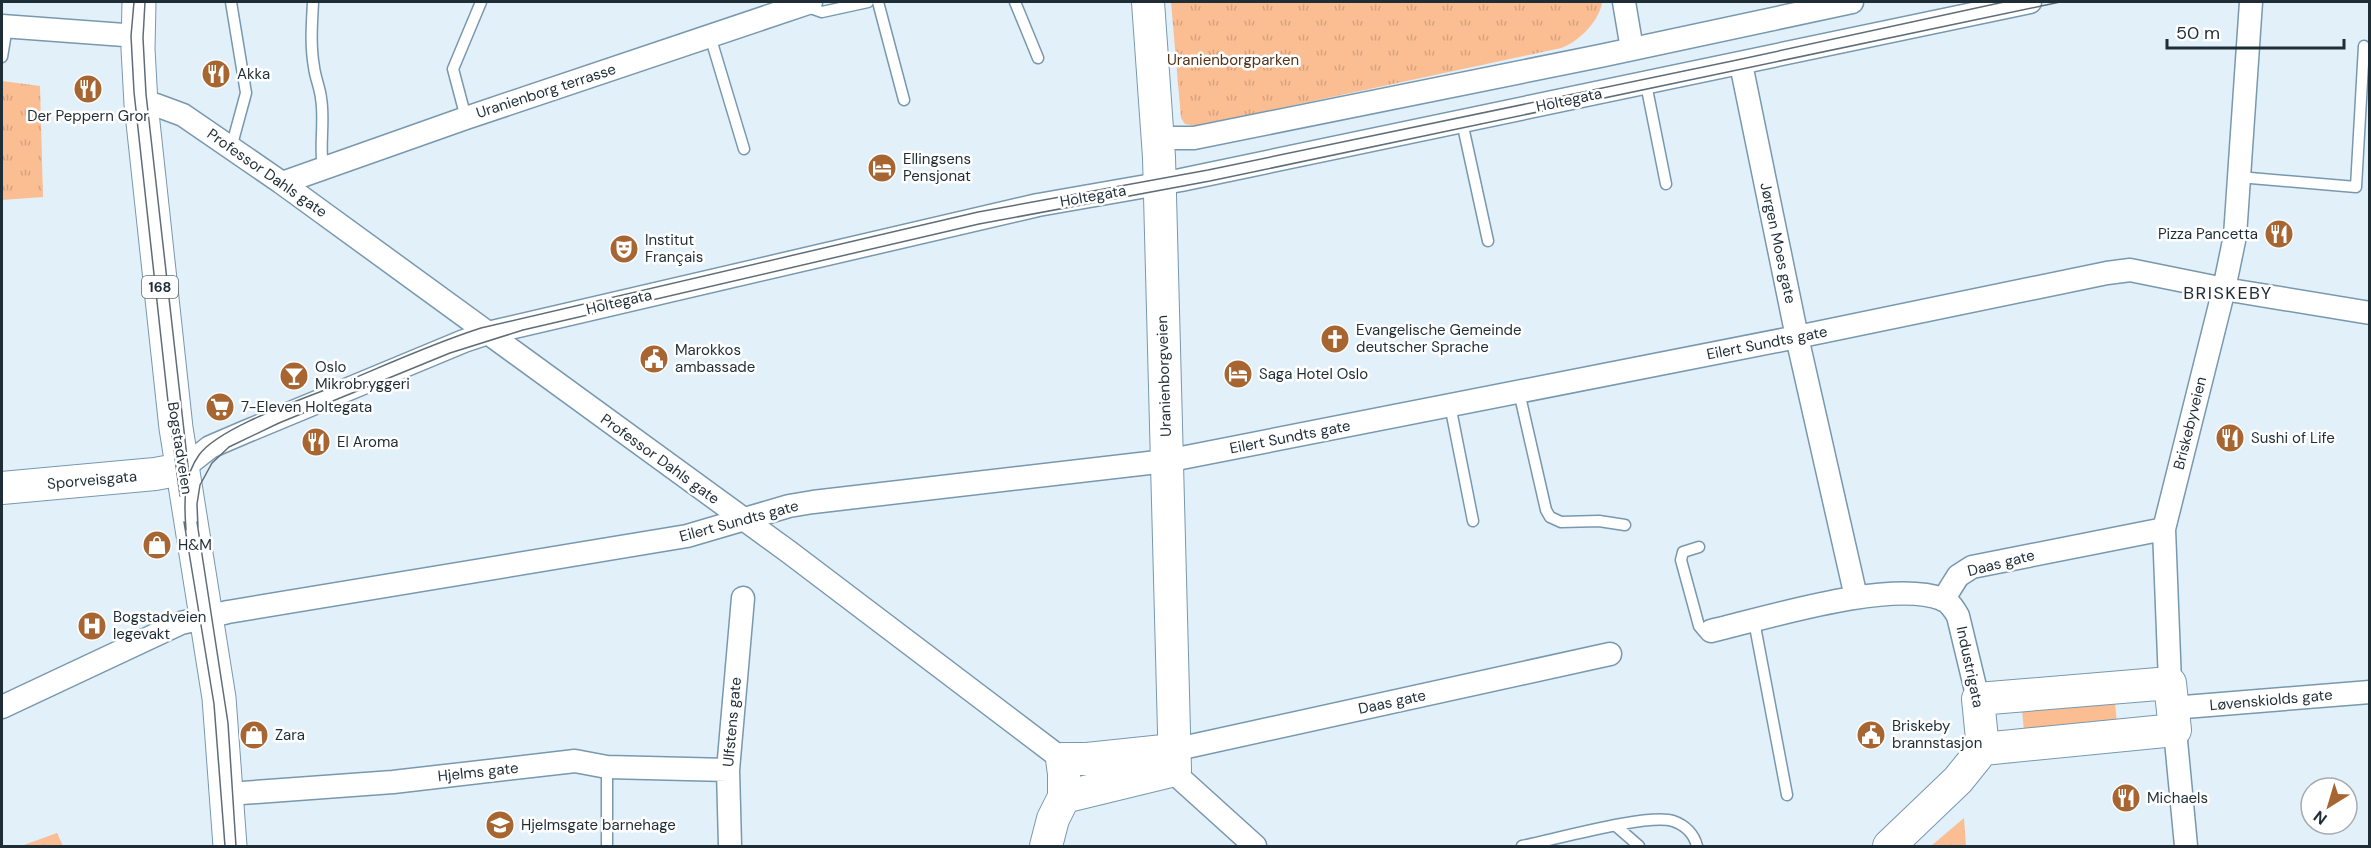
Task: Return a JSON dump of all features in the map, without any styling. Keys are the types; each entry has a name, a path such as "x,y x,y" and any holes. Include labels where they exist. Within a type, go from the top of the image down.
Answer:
{"main road":[{"name":"168","path":"138,43 139,2"},
{"name":"Bogstadveien","path":"138,43 141,104 169,372 182,469 219,698 228,794 230,846"}],"street":[{"name":"Uranienborgveien","path":"1148,2 1159,184 1174,760"},
{"path":"1624,2 1632,49"},
{"path":"1157,138 1194,138 1632,49 1826,4 1851,2"},
{"name":"Holtegata","path":"182,469 210,447 271,420 488,333 979,218 1462,122 2030,2"},
{"name":"Briskebyveien","path":"2186,846 2172,707 2164,529 2235,236 2252,2"},
{"name":"Uranienborg terrasse","path":"282,183 466,118 807,4"},
{"path":"4,26 52,29 138,43"},
{"name":"Jørgen Moes gate","path":"1741,64 1797,337 1856,597"},
{"name":"Professor Dahls gate","path":"141,104 156,105 183,115 282,183 744,520 1062,759"},
{"name":"Eilert Sundts gate","path":"2,707 181,623 206,616 687,536 789,506 813,502 1166,461 2130,270 2370,314"},
{"name":"Sporveisgata","path":"2,488 155,474 182,469"},
{"name":"Daas gate","path":"1943,600 1958,576 1972,567 2164,529"},
{"path":"1711,631 1856,597 1914,595 1943,600"},
{"name":"Ulfstens gate","path":"730,846 728,770 743,598"},
{"name":"Industrigata","path":"1943,600 1952,606 1958,616 1978,699 1983,749"},
{"name":"Daas gate","path":"1174,760 1610,654"},
{"name":"Løvenskiolds gate","path":"1983,749 2172,707 2369,688"},
{"name":"Løvenskiolds gate","path":"1978,699 2172,707"},
{"path":"1889,846 1958,780 1983,749"},
{"path":"1046,846 1053,819 1064,797 1062,759 1174,760"},
{"path":"1064,797 1174,760"},
{"path":"1174,760 1182,780 1255,846"},
{"name":"Hjelms gate","path":"228,794 393,782 575,761 607,767 728,770"}],"lane":[{"path":"231,2 246,93 231,148"},
{"path":"313,2 312,50 322,99 323,122 320,148 322,168"},
{"path":"466,118 453,69 481,2"},
{"path":"807,4 822,12 868,2"},
{"path":"878,2 904,100"},
{"path":"1015,2 1038,58"},
{"path":"2,57 4,26"},
{"path":"710,36 744,148"},
{"path":"2239,177 2356,187 2364,46"},
{"path":"1646,84 1666,184"},
{"path":"1462,122 1488,241"},
{"path":"1520,392 1546,510 1550,517 1561,522 1599,521 1625,525"},
{"path":"1450,405 1473,521"},
{"path":"1699,547 1683,552 1681,560 1699,626 1704,632 1711,631"},
{"path":"1754,621 1787,795"},
{"path":"607,767 607,846"},
{"path":"1522,846 1648,820 1672,821 1689,831 1697,846"},
{"path":"1616,826 1639,846"}],"green space":[{"name":"Uranienborgparken","path":"1171,2 1602,3 1597,17 1587,30 1575,41 1561,48 1196,126 1185,124 1181,118"},
{"path":"2,81 40,86 43,197 2,200"},
{"path":"2115,703 2117,723 2024,731 2022,710"},
{"path":"1964,818 1966,846 1931,846"},
{"path":"57,833 63,846 21,846"}],"tram line":[{"path":"134,2 131,36 134,92 180,496"},
{"path":"145,2 143,38 146,94 189,475"},
{"path":"186,530 185,501 190,472 199,455 226,433 266,413 481,328 978,212 1208,170 2004,2"},
{"path":"198,528 197,504 200,485 212,463 229,447 279,423 450,353 523,330 979,224 1210,181 2060,2"},
{"path":"184,522 214,704 225,846"},
{"path":"197,522 228,723 236,846"}],"place":[{"name":"Akka","path":"216,74"},
{"name":"Der Peppern Gror","path":"88,89"},
{"name":"Ellingsens Pensjonat","path":"882,168"},
{"name":"Pizza Pancetta","path":"2279,234"},
{"name":"Institut Français","path":"624,249"},
{"name":"Evangelische Gemeinde deutscher Sprache","path":"1335,339"},
{"name":"Marokkos ambassade","path":"654,359"},
{"name":"Saga Hotel Oslo","path":"1238,374"},
{"name":"Oslo Mikrobryggeri","path":"294,376"},
{"name":"7-Eleven Holtegata","path":"220,407"},
{"name":"Sushi of Life","path":"2230,438"},
{"name":"El Aroma","path":"316,442"},
{"name":"H&M","path":"157,545"},
{"name":"Bogstadveien legevakt","path":"92,626"},
{"name":"Zara","path":"254,735"},
{"name":"Briskeby brannstasjon","path":"1871,735"},
{"name":"Michaels","path":"2126,798"},
{"name":"Hjelmsgate barnehage","path":"500,825"}],"district":[{"name":"BRISKEBY","path":"2228,293"}]}
